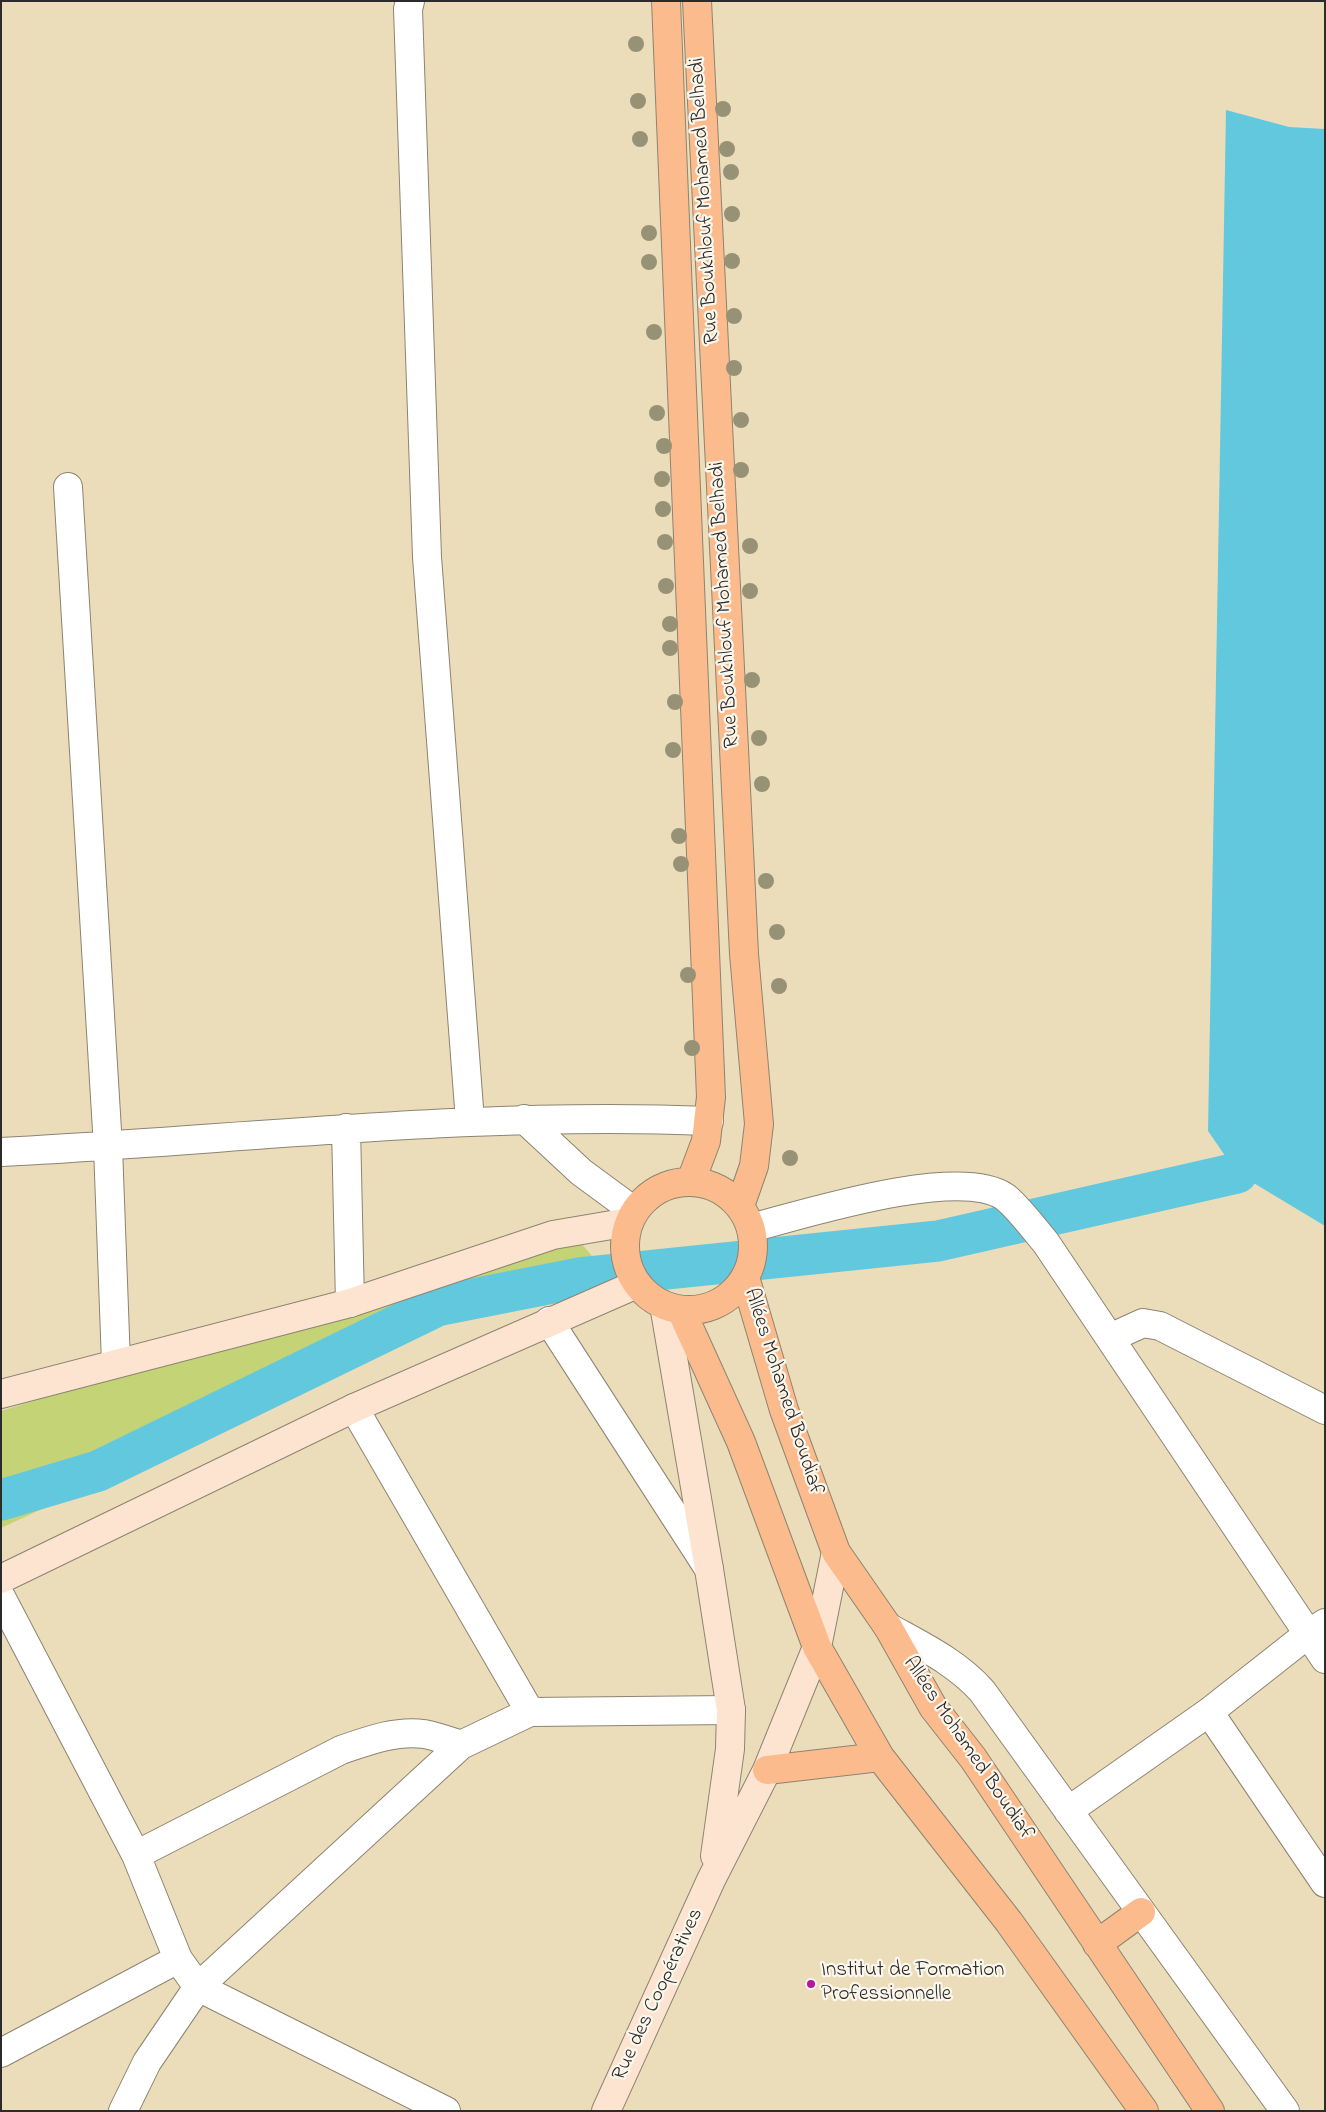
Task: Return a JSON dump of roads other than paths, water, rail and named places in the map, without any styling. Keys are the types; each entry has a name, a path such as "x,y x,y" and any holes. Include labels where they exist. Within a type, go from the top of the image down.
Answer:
{"main road":[{"name":"Rue Boukhlouf Mohamed Belhadi","path":"666,1 712,1097 706,1142 691,1181"},
{"name":"Rue Boukhlouf Mohamed Belhadi","path":"697,1 738,850 744,954 759,1124 746,1217"},
{"path":"691,1181 718,1188 746,1217 753,1254 746,1277 729,1296 707,1308 673,1307 649,1297 637,1284 627,1265 624,1243 631,1216 650,1194 670,1184 691,1181"},
{"path":"1,1394 350,1303 553,1235 631,1216"},
{"name":"Allées Mohamed Boudiaf","path":"746,1277 784,1410 836,1552 888,1627 933,1706 973,1758 1210,2111"},
{"path":"1,1579 354,1408 637,1284"},
{"path":"673,1307 709,1570 731,1710 730,1749 712,1880"},
{"path":"673,1307 741,1442 817,1647 880,1757 1009,1922 1144,2111"},
{"path":"712,1880 767,1770 817,1647 836,1552"},
{"path":"767,1770 880,1757"},
{"name":"Rue des Coopératives","path":"606,2111 712,1880"},
{"path":"1097,1944 1141,1912"}],"street":[{"path":"410,1 408,19 427,557 470,1121"},
{"path":"68,487 108,1147 116,1363"},
{"path":"1,1152 108,1147 346,1128 470,1121 647,1118 709,1121"},
{"path":"524,1119 631,1216"},
{"path":"346,1128 350,1303"},
{"path":"746,1217 938,1187 983,1188 1005,1197 1046,1243 1110,1338 1316,1629 1325,1659"},
{"path":"549,1321 709,1570"},
{"path":"1110,1338 1143,1323 1160,1326 1325,1410"},
{"path":"354,1408 530,1712"},
{"path":"1,1597 136,1855 178,1958 198,1987 446,2111"},
{"path":"888,1627 951,1662 970,1677 982,1691 1285,2111"},
{"path":"1068,1811 1209,1712 1316,1629"},
{"path":"123,2111 147,2062 198,1987 461,1745 530,1712 731,1710"},
{"path":"1209,1712 1325,1883"},
{"path":"136,1855 341,1750 374,1738 402,1734 424,1734 461,1745"},
{"path":"1,2053 178,1958"}],"water":[{"path":"1226,110 1289,127 1325,129 1325,1226 1237,1173 1208,1131"}],"waterway":[{"path":"1,1500 98,1471 437,1306 579,1278 938,1241 1237,1173"}],"place":[{"name":"Institut de Formation Professionnelle","path":"811,1984"}]}
